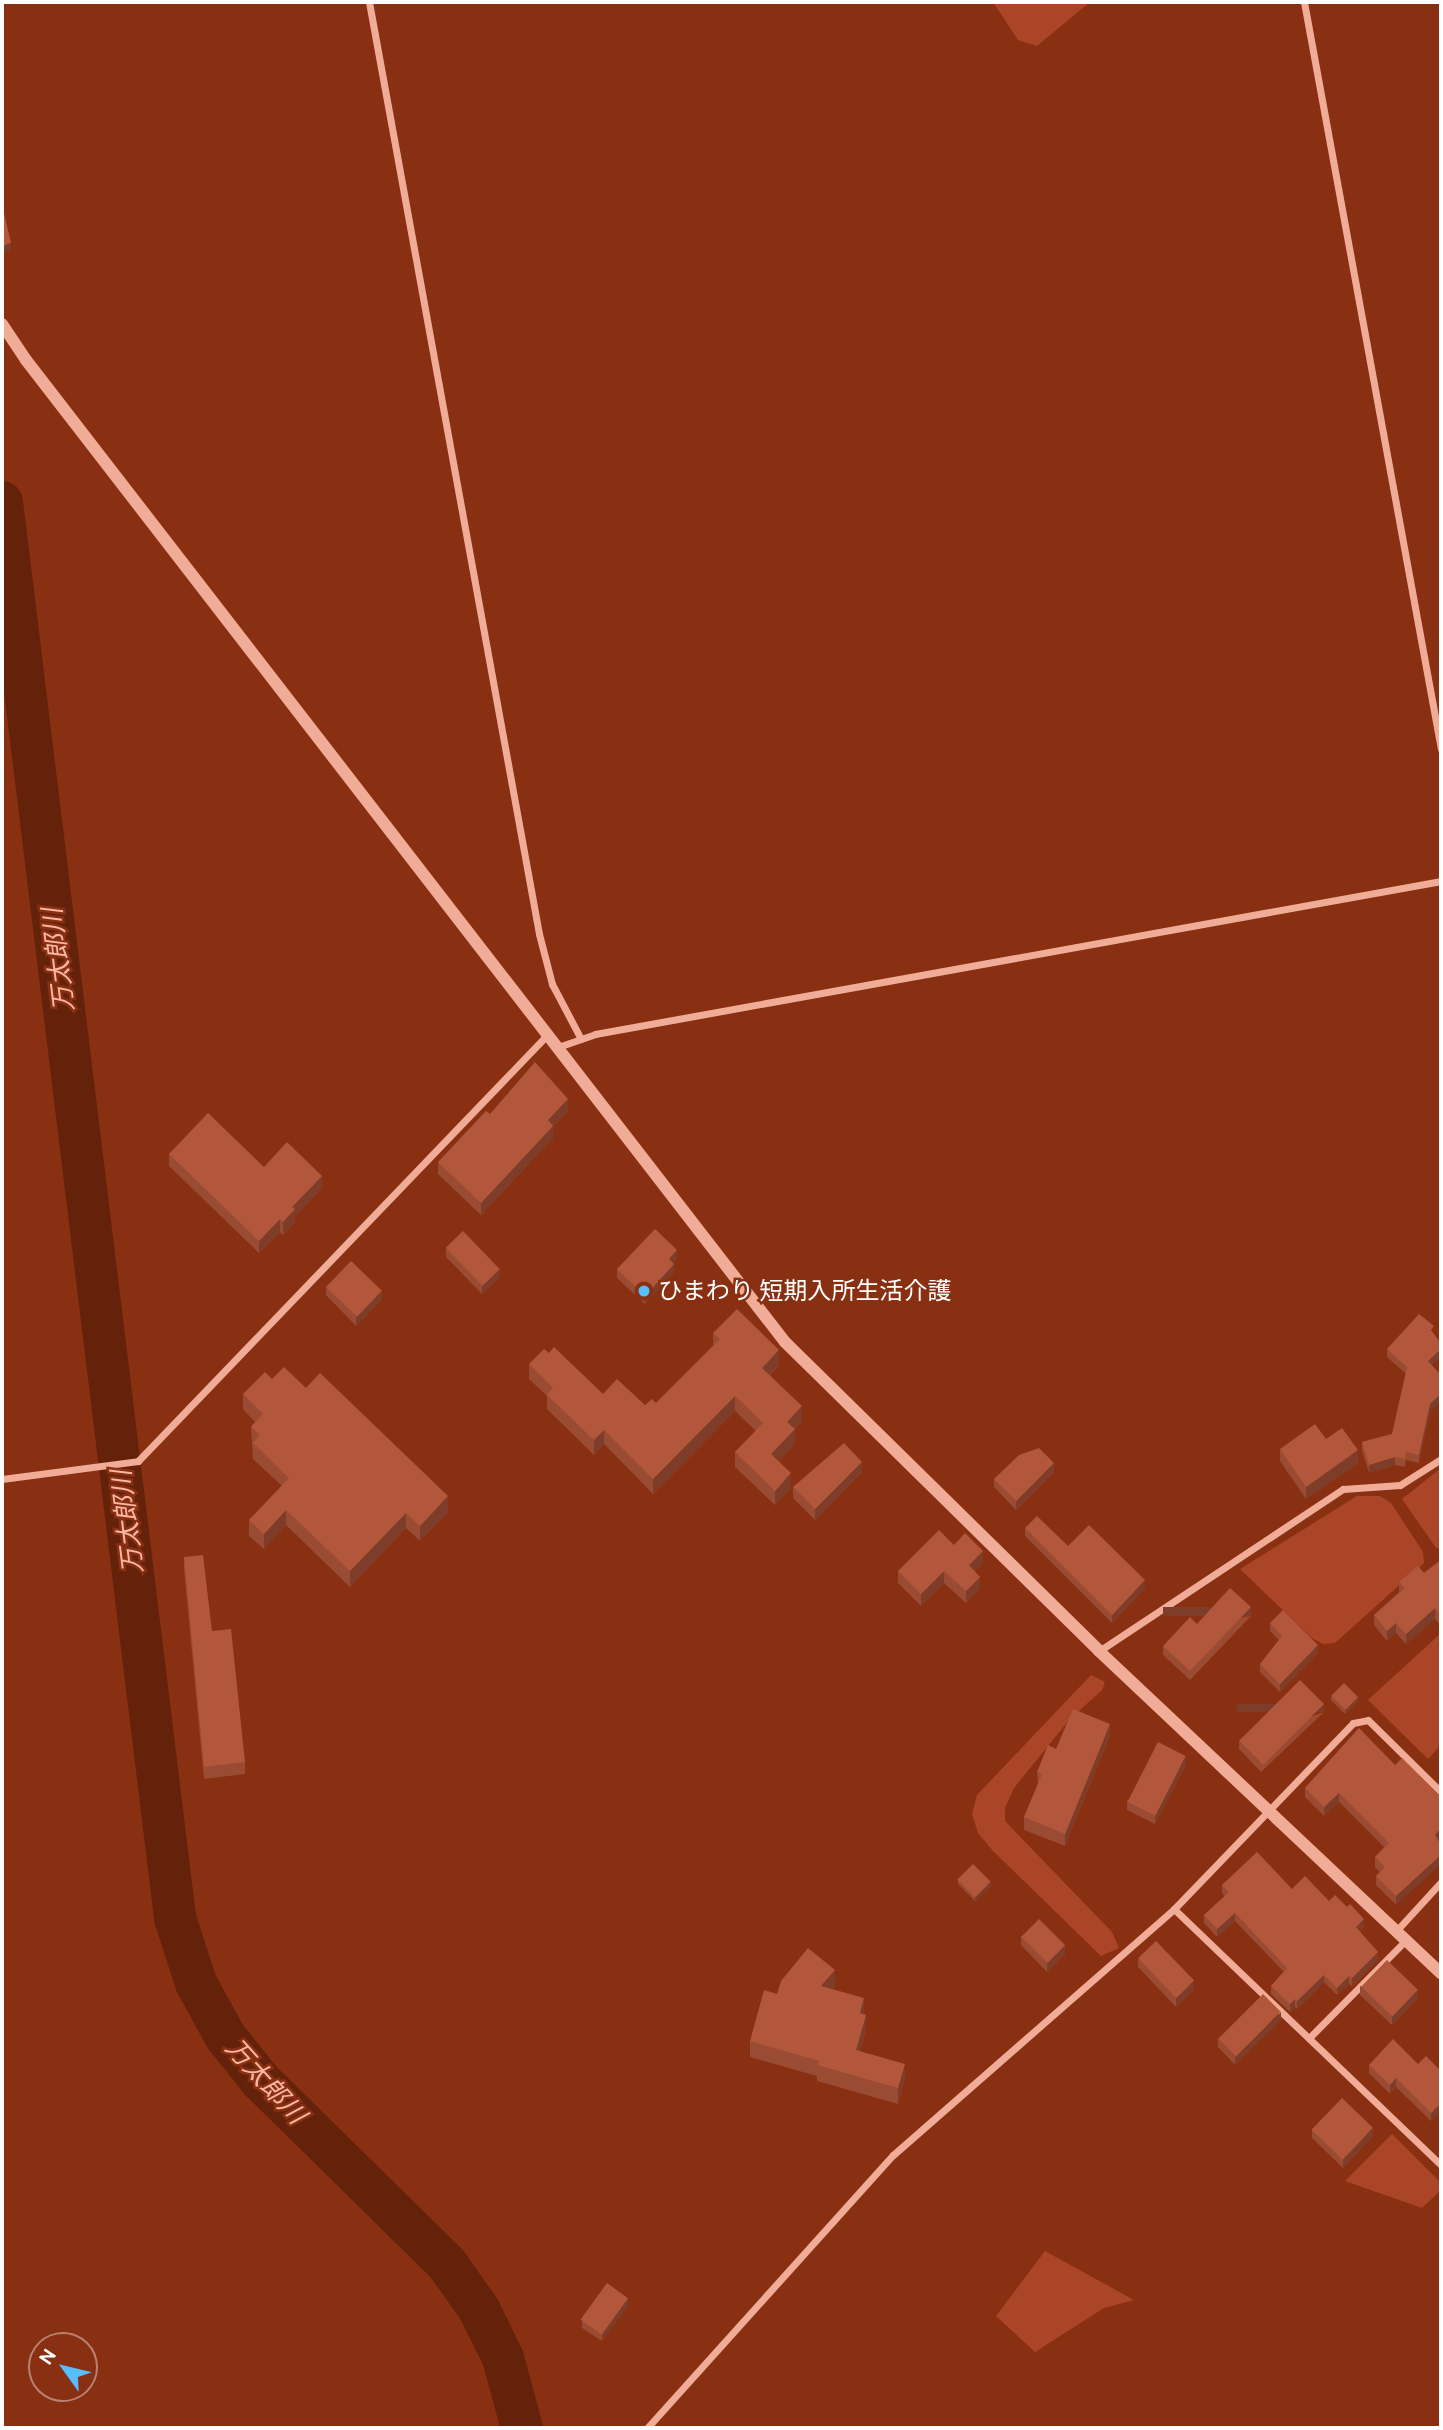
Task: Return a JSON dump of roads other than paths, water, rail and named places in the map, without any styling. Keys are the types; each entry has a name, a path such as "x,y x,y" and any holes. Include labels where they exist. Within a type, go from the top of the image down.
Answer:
{"street":[{"path":"369,2 539,934 552,984 581,1039"},
{"path":"1304,2 1441,749"},
{"path":"2,324 43,381 785,1342 1099,1651 1270,1809 1441,1973"},
{"path":"558,1047 581,1039 1441,881"},
{"path":"2,1479 138,1461 548,1034"},
{"path":"1099,1651 1342,1489 1400,1485 1441,1459"},
{"path":"647,2428 893,2155 1174,1909 1353,1723 1368,1720 1441,1791"},
{"path":"1309,2038 1401,1935 1441,1882"},
{"path":"1174,1909 1441,2164"}],"waterway":[{"name":"万太郎川","path":"2,502 175,1918 196,1983 225,2036 261,2081 447,2264 479,2309 503,2358 522,2428"}],"place":[{"name":"ひまわり 短期入所生活介護","path":"644,1291"}]}
